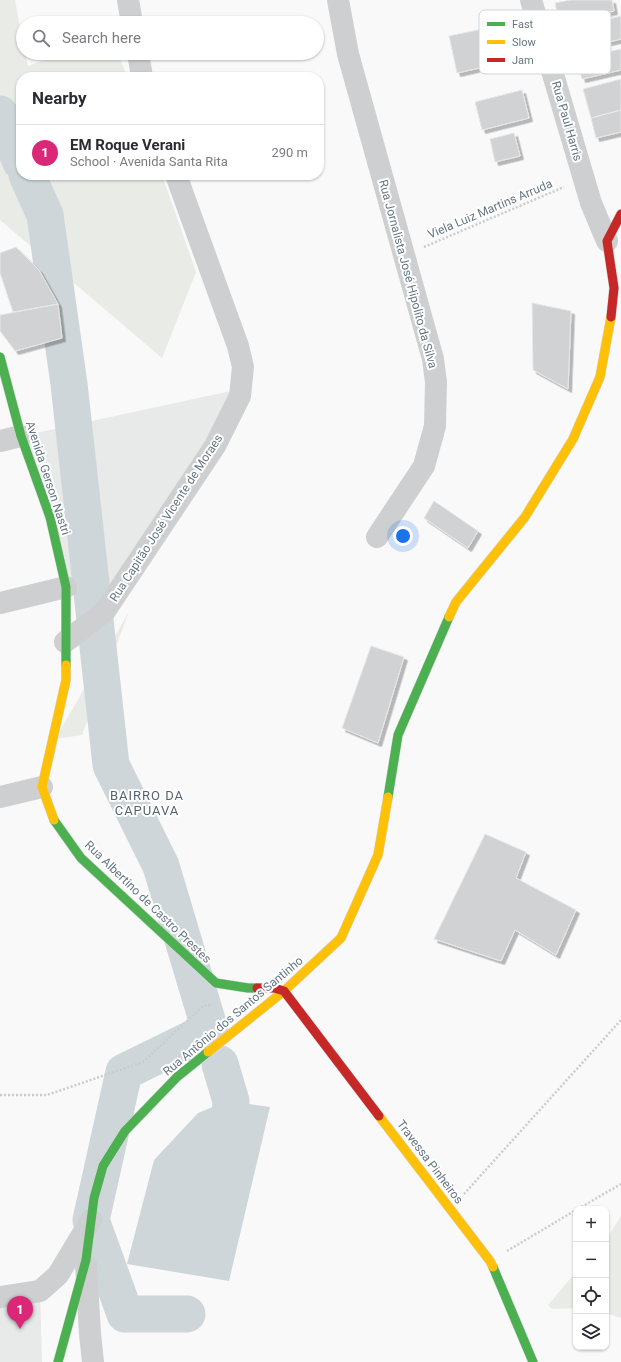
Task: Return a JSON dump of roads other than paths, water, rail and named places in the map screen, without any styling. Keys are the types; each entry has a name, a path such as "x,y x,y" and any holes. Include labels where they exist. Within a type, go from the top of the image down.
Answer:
{"street":[{"path":"128,0 131,16"},
{"name":"Rua Jornalista José Hipolito da Silva","path":"338,0 348,54 433,359 436,382 435,426 424,466 377,537"},
{"name":"Rua Paul Harris","path":"531,0 534,10"},
{"path":"139,60 141,72"},
{"name":"Rua Paul Harris","path":"552,74 590,203 607,241"},
{"name":"Rua Capitão José Vicente de Moraes","path":"65,642 105,611 215,446 240,396 243,367 238,346 178,180"},
{"path":"607,241 621,214"},
{"name":"Rua Antônio dos Santos Santinho","path":"58,1362 86,1260 94,1198 103,1166 125,1131 177,1077 284,991 340,938 378,855 398,735 456,601 525,517 573,439 600,377 610,324 614,288 607,241"},
{"name":"Avenida Gerson Nastri","path":"0,357 21,436 50,517 66,587 66,680 42,787"},
{"path":"0,441 21,436"},
{"path":"0,603 66,587"},
{"path":"0,797 42,787"},
{"name":"Rua Albertino de Castro Prestes","path":"42,787 55,822 81,858 216,983 248,988 274,988 284,991"},
{"name":"Travessa Pinheiros","path":"284,991 490,1261 533,1362"},
{"path":"0,1297 40,1291 58,1275 91,1220"},
{"path":"86,1260 93,1362"}],"waterway":[{"path":"0,114 16,151"},
{"path":"29,180 45,215 69,384 111,765 161,866 210,1030 124,1072 91,1220 125,1314 187,1314"},
{"path":"220,1064 231,1101 229,1127"}],"place":[{"name":"EM Roque Verani","path":"20,1329"}],"district":[{"name":"BAIRRO DA CAPUAVA","path":"147,802"}]}
